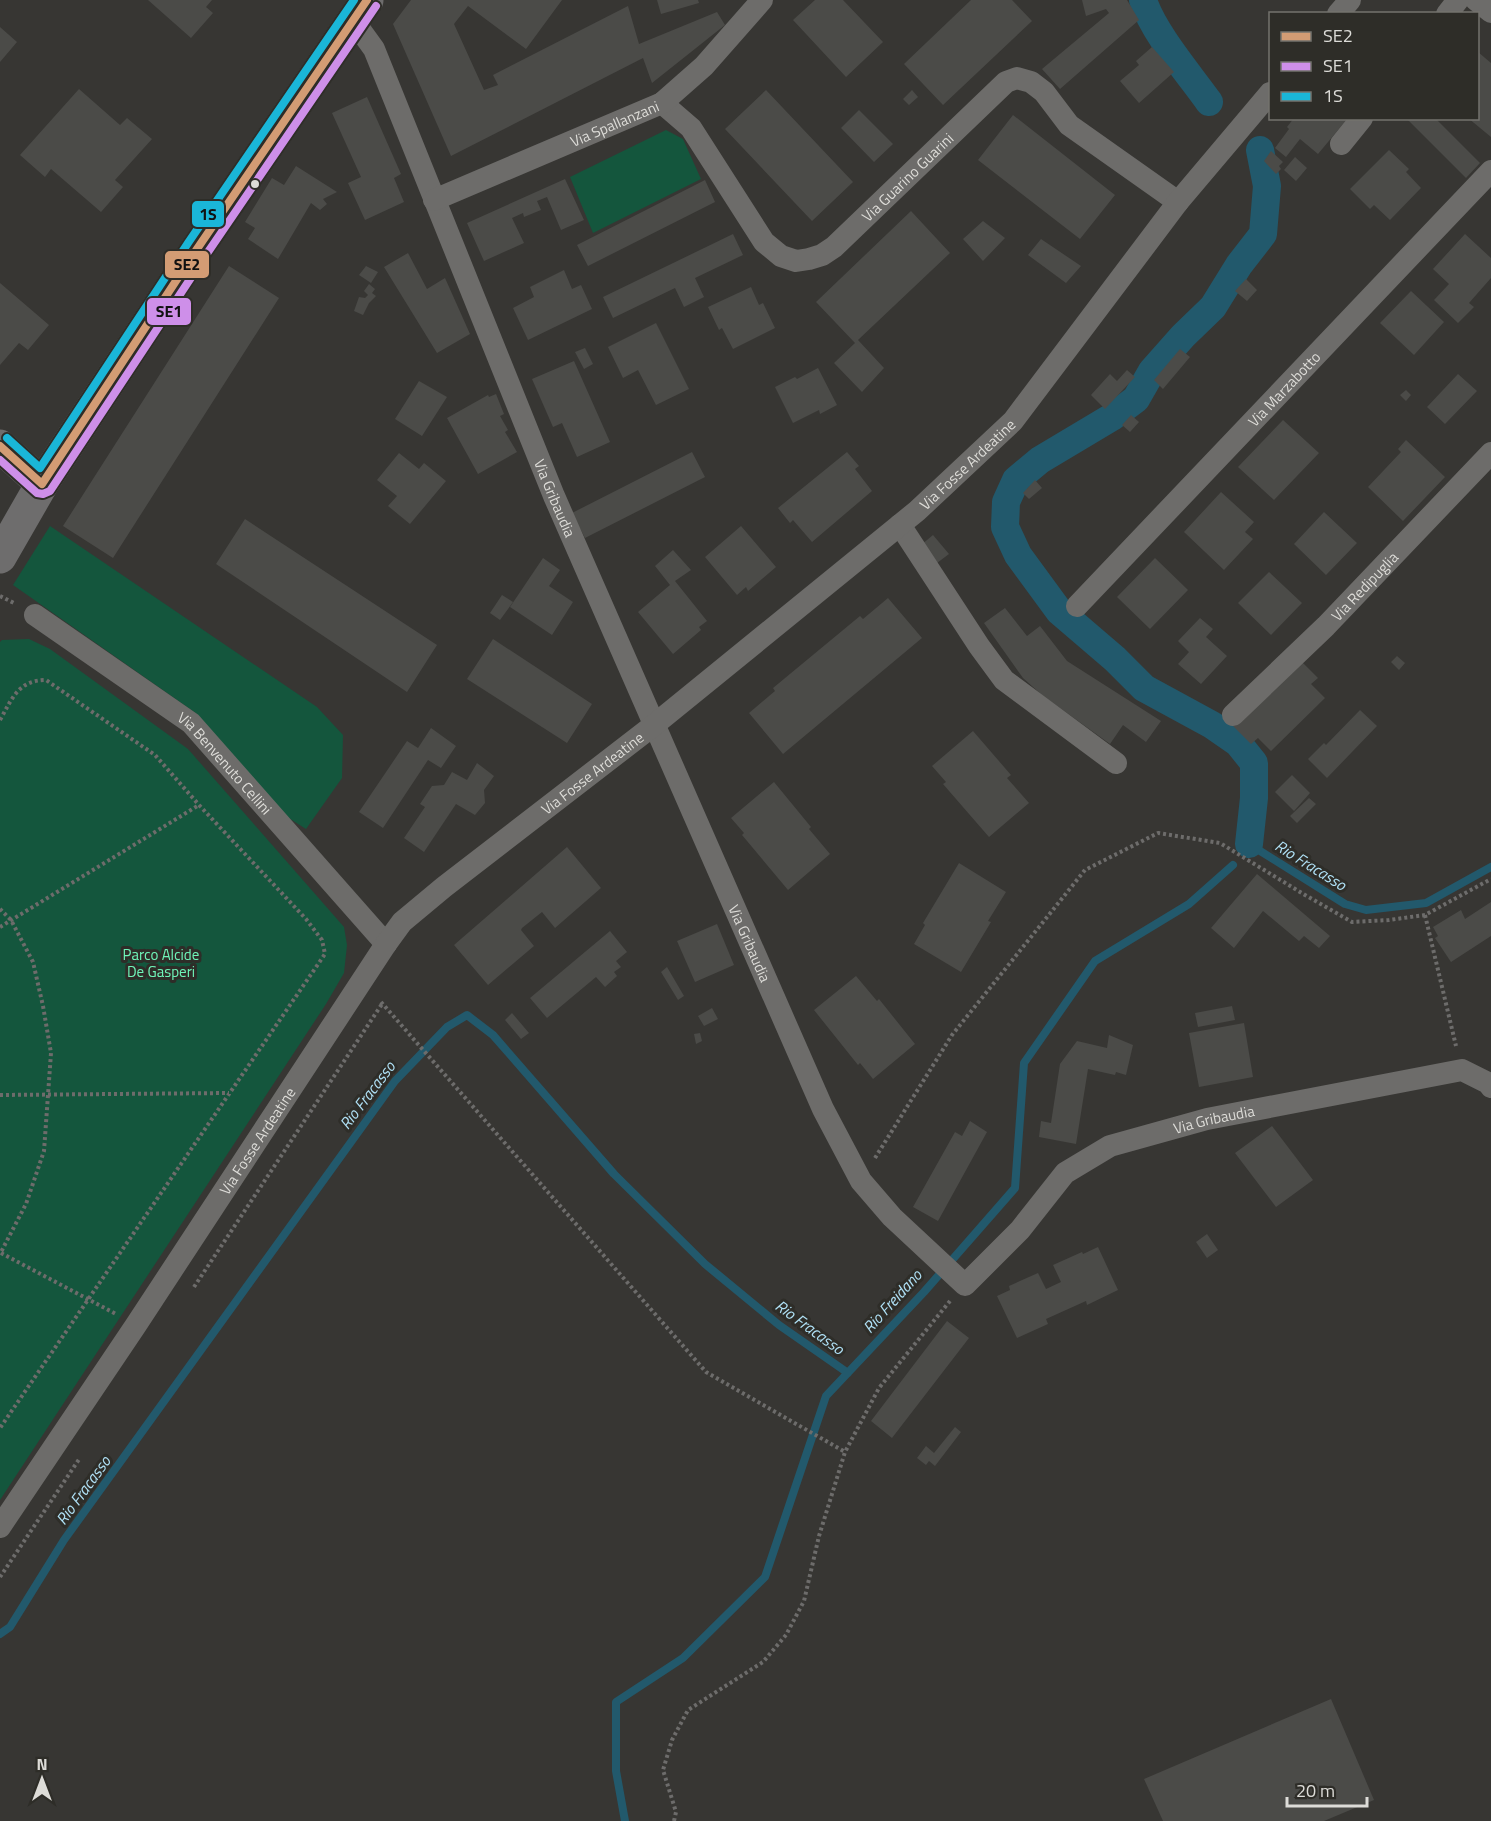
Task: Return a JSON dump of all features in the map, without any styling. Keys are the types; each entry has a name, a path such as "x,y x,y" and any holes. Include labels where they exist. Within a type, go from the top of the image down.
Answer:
{"street":[{"name":"Via Spallanzani","path":"434,200 662,103 704,66 762,0"},
{"path":"1340,12 1350,0"},
{"path":"1449,12 1458,0"},
{"path":"1476,0 1491,12"},
{"path":"0,557 42,484 197,249 360,10"},
{"name":"Via Gribaudia","path":"360,10 554,496 654,725 823,1108 861,1182 892,1217 960,1280 1020,1230 1065,1173 1110,1146 1206,1119 1462,1070"},
{"name":"Via Guarino Guarini","path":"662,103 691,128 764,242 781,256 796,261 822,255 834,247 1006,82 1017,78 1031,82 1044,92 1069,126 1178,202"},
{"name":"Via Fosse Ardeatine","path":"0,1527 402,922 654,725 900,525 1013,421 1178,202 1269,94"},
{"path":"1341,144 1360,120"},
{"name":"Via Marzabotto","path":"1077,606 1491,171"},
{"path":"0,446 42,484"},
{"name":"Via Redipuglia","path":"1233,715 1326,626 1491,453"},
{"path":"900,525 979,646 1004,680 1116,763"},
{"name":"Via Benvenuto Cellini","path":"34,615 191,723 386,944"},
{"path":"1462,1070 1488,1083 1491,1087"}],"path":[{"path":"0,720 18,690 34,680 46,680 155,755 306,919 322,940 325,954 0,1428"},
{"path":"0,927 199,805"},
{"path":"861,1182 952,1035 1085,870 1158,833 1220,843 1305,896 1352,922 1425,915 1491,879"},
{"path":"0,909 10,920 33,962 51,1053 44,1151 26,1204 0,1253 136,1325"},
{"path":"1425,915 1462,1070"},
{"path":"382,1004 706,1372 845,1452"},
{"path":"0,1095 229,1093"},
{"path":"674,1821 676,1812 663,1770 672,1740 688,1710 763,1662 786,1635 804,1600 819,1536 845,1452 879,1388 944,1307 960,1280"}],"green space":[{"path":"666,130 683,139 701,179 593,233 570,177"},
{"path":"50,526 317,707 343,735 342,778 306,829 284,815 197,714 13,585"},
{"name":"Parco Alcide De Gasperi","path":"29,639 50,649 188,749 344,927 347,945 344,973 326,1004 0,1500 0,642"}],"building":[{"path":"148,0 212,0 206,7 213,13 191,38"},
{"path":"411,0 562,0 526,49 468,6 454,24 484,90 498,85 493,75 628,6 639,44 717,12 725,25 652,83 643,58 451,156 393,24"},
{"path":"657,0 698,0 699,3 661,14"},
{"path":"815,0 843,0 883,42 846,77 793,20"},
{"path":"971,0 1012,0 1032,21 943,105 904,64"},
{"path":"1082,0 1127,0 1139,20 1060,89 1042,69 1109,13 1106,9 1086,16"},
{"path":"0,27 17,42 0,62"},
{"path":"1152,47 1174,72 1139,103 1120,81 1139,65 1136,61"},
{"path":"1479,53 1491,63 1491,137 1470,120 1479,120"},
{"path":"79,89 120,125 127,118 152,139 115,180 123,187 101,212 51,169 45,177 20,155"},
{"path":"766,90 853,182 812,221 725,129"},
{"path":"912,90 918,97 909,105 903,99"},
{"path":"367,97 401,174 394,178 404,202 365,220 348,183 361,177 332,113"},
{"path":"859,110 893,144 874,162 841,128"},
{"path":"1013,115 1115,195 1080,239 978,160"},
{"path":"1292,120 1346,120 1318,154 1300,139 1286,157 1275,148 1289,129 1287,127"},
{"path":"1408,120 1437,120 1480,163 1466,178"},
{"path":"1389,150 1409,169 1406,172 1421,188 1390,220 1374,205 1370,209 1350,189"},
{"path":"1271,151 1283,162 1276,174 1264,161"},
{"path":"1295,157 1307,168 1296,181 1284,170"},
{"path":"296,166 337,192 323,199 327,204 320,210 311,203 278,259 248,239 255,228 245,222 272,178 284,185"},
{"path":"565,179 584,220 561,230 547,197 537,201 541,210 524,217 523,213 512,218 524,243 484,261 467,223"},
{"path":"705,180 715,202 588,266 577,245"},
{"path":"911,211 950,253 858,340 884,368 862,392 834,363 855,343 816,302"},
{"path":"983,221 1005,238 983,261 963,239"},
{"path":"733,234 743,255 695,278 704,297 684,307 675,288 613,318 603,297"},
{"path":"1465,234 1491,258 1491,278 1469,303 1474,307 1458,323 1434,300 1449,284 1433,269"},
{"path":"1041,239 1081,266 1066,283 1028,255"},
{"path":"408,253 427,289 445,278 470,334 437,353 384,267"},
{"path":"229,266 279,298 113,558 63,526"},
{"path":"366,266 378,272 371,283 359,275"},
{"path":"564,270 572,289 581,285 592,309 528,340 513,308 534,297 530,287"},
{"path":"1246,279 1257,290 1247,301 1235,291"},
{"path":"0,283 49,325 28,350 19,343 0,365"},
{"path":"369,284 375,289 372,293 376,296 369,303 363,315 354,311 359,297 365,298 368,295 364,291"},
{"path":"751,287 759,305 763,303 775,328 733,349 722,328 719,330 708,307"},
{"path":"1411,291 1444,322 1414,355 1380,323"},
{"path":"656,323 689,389 656,405 638,370 623,378 608,347"},
{"path":"585,348 593,364 584,369 575,352"},
{"path":"1180,349 1190,357 1163,389 1154,380"},
{"path":"574,361 610,442 577,457 562,423 553,427 532,379"},
{"path":"818,368 837,405 820,414 819,410 793,423 775,387"},
{"path":"1127,370 1135,377 1105,409 1091,395 1110,374 1117,381"},
{"path":"1458,374 1477,391 1445,424 1427,407"},
{"path":"419,381 447,397 422,436 395,419"},
{"path":"1406,390 1411,395 1406,401 1400,395"},
{"path":"496,394 504,414 500,416 508,430 505,432 517,452 478,474 447,418 488,395 489,397"},
{"path":"1131,415 1139,422 1130,432 1122,425"},
{"path":"1283,420 1319,453 1274,500 1238,467"},
{"path":"1406,440 1445,477 1403,521 1368,487 1401,452 1398,449"},
{"path":"692,452 705,477 585,538 572,513"},
{"path":"847,452 859,466 855,469 872,491 812,542 793,520 790,523 778,508"},
{"path":"399,453 419,469 424,463 446,481 410,524 388,506 397,496 377,480"},
{"path":"1035,480 1042,488 1029,499 1023,493"},
{"path":"1221,492 1254,522 1245,532 1253,539 1224,570 1184,532"},
{"path":"1324,512 1357,543 1326,575 1294,544"},
{"path":"245,519 437,645 407,692 216,564"},
{"path":"741,526 776,567 748,591 746,587 737,595 705,557"},
{"path":"933,535 949,554 937,563 921,545"},
{"path":"673,550 691,570 675,581 707,621 699,627 701,630 673,654 638,612 670,585 655,566"},
{"path":"543,558 560,570 549,586 573,602 552,635 510,607"},
{"path":"1155,558 1188,590 1150,629 1117,597"},
{"path":"1269,572 1302,603 1271,635 1238,603"},
{"path":"502,595 513,602 500,620 490,613"},
{"path":"888,598 922,638 783,754 749,713 775,691 773,688 860,616 863,619"},
{"path":"1005,608 1027,636 1040,626 1067,661 1161,721 1146,742 1123,725 1110,744 1042,695 1023,678 984,623"},
{"path":"1200,618 1213,629 1206,637 1227,656 1201,684 1178,664 1189,652 1178,641"},
{"path":"493,639 592,704 567,743 467,679"},
{"path":"1397,656 1405,663 1399,670 1391,662"},
{"path":"1300,660 1318,678 1311,684 1325,698 1271,751 1258,738 1251,744 1233,726"},
{"path":"1360,710 1377,726 1327,778 1308,759 1324,743 1326,745"},
{"path":"431,728 456,746 441,768 428,760 383,828 359,812 407,741 418,748"},
{"path":"973,731 1011,775 1007,778 1029,803 989,837 943,784 946,782 932,766"},
{"path":"477,763 494,776 484,790 485,803 475,815 456,804 424,852 404,838 425,807 420,804 432,786 444,785 452,772 467,780"},
{"path":"1292,775 1310,793 1294,811 1275,792"},
{"path":"774,782 830,854 788,890 742,835 744,833 731,818"},
{"path":"1309,798 1316,804 1297,823 1290,816"},
{"path":"567,847 601,888 555,928 542,912 522,928 521,930 534,946 488,985 454,945"},
{"path":"959,863 1006,892 961,972 914,944 925,925 923,923"},
{"path":"1257,874 1330,936 1319,948 1304,936 1299,941 1263,911 1234,948 1211,928"},
{"path":"1491,902 1491,936 1451,962 1435,938 1438,936 1433,927 1461,910 1465,919"},
{"path":"717,924 734,965 695,982 677,941"},
{"path":"610,931 627,952 616,961 621,967 614,972 617,976 605,987 596,977 547,1018 530,998"},
{"path":"667,967 684,996 678,1000 661,972"},
{"path":"856,976 877,1001 879,999 915,1044 873,1079 860,1063 858,1065 814,1010"},
{"path":"1232,1006 1235,1020 1198,1027 1195,1013"},
{"path":"712,1008 718,1019 704,1026 698,1016"},
{"path":"512,1013 529,1033 521,1039 505,1020"},
{"path":"1244,1023 1253,1077 1199,1087 1189,1033"},
{"path":"700,1033 702,1041 696,1044 694,1034"},
{"path":"1109,1035 1133,1045 1126,1075 1088,1069 1076,1144 1039,1137 1041,1121 1051,1123 1060,1064 1077,1041 1107,1048"},
{"path":"970,1121 987,1132 938,1221 913,1207 955,1132 962,1136"},
{"path":"1272,1126 1313,1180 1276,1207 1235,1153"},
{"path":"1207,1234 1218,1250 1207,1258 1196,1242"},
{"path":"1098,1247 1118,1290 1087,1305 1086,1301 1046,1319 1048,1324 1017,1338 997,1296 1010,1290 1009,1286 1038,1273 1046,1289 1061,1282 1053,1265"},
{"path":"947,1321 969,1338 892,1438 871,1421"},
{"path":"955,1427 961,1432 935,1466 929,1461 926,1465 917,1458 926,1446 934,1453"},
{"path":"1331,1699 1374,1800 1324,1821 1163,1821 1144,1779"}],"waterway":[{"path":"1143,0 1163,39 1209,102"},
{"path":"1249,844 1254,798 1254,763 1238,743 1212,725 1144,688 1115,659 1059,611 1018,555 1005,527 1006,502 1016,480 1040,460 1112,417 1136,399 1152,371 1213,307 1239,265 1263,234 1267,186 1260,150"},
{"name":"Rio Fracasso","path":"1249,844 1345,904 1366,910 1426,903 1491,867"},
{"name":"Rio Freidano","path":"625,1821 616,1771 616,1702 683,1658 765,1577 826,1396 924,1292 1015,1188 1024,1063 1095,961 1189,904 1233,865"},
{"name":"Rio Fracasso","path":"0,1634 10,1627 64,1540 395,1081 447,1027 467,1015 493,1035 614,1174 705,1264 779,1325 848,1373"}],"transit line":[{"name":"1S","path":"7,438 40,468 188,243 354,0"},
{"name":"SE2","path":"0,446 42,484 197,249 367,0"},
{"name":"SE1","path":"0,460 37,493 43,494 50,491 206,255 376,6"}]}
